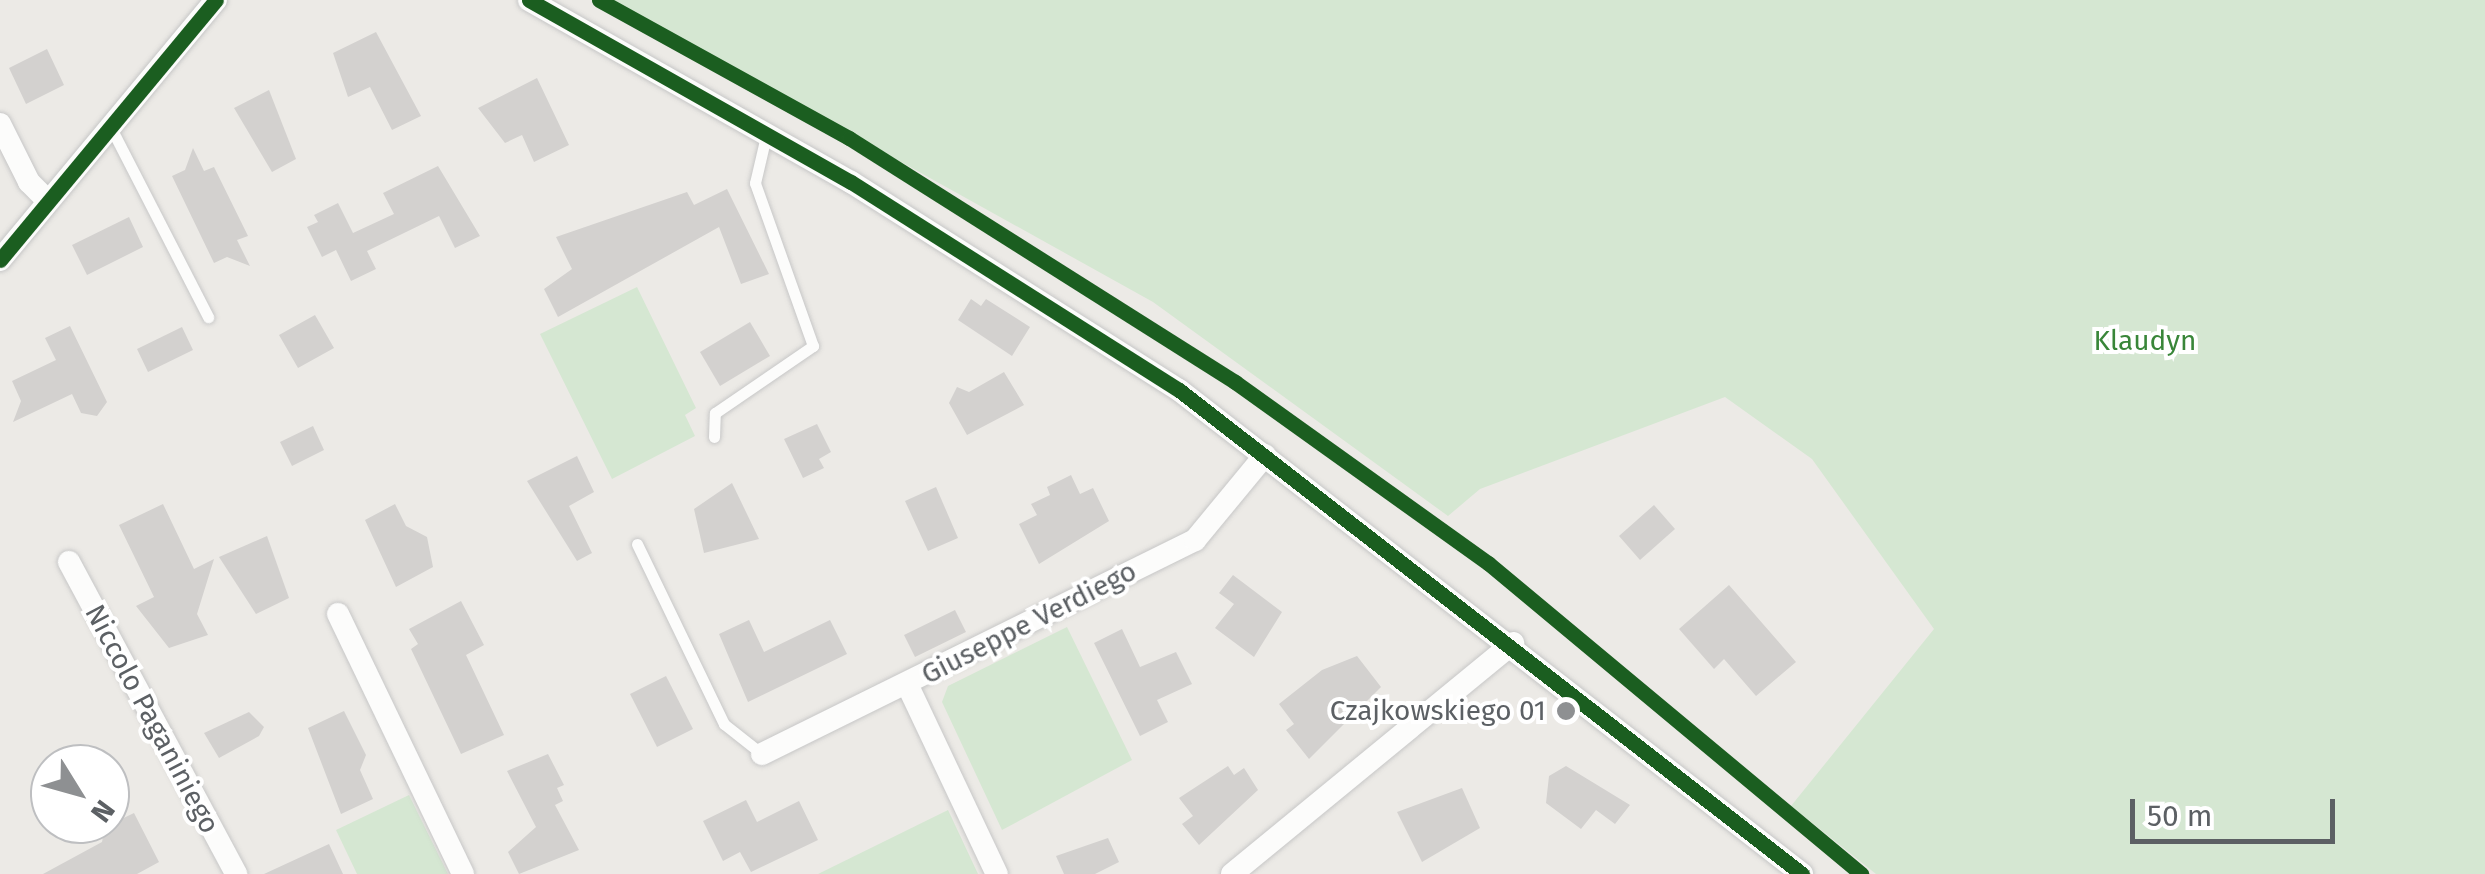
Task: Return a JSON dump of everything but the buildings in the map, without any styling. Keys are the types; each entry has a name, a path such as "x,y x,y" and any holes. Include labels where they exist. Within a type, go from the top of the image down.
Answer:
{"street":[{"path":"0,260 216,0"},
{"path":"529,0 765,140 992,267 1265,455 1513,643 1802,874"},
{"path":"0,124 28,182 48,200"},
{"name":"Giuseppe Verdiego","path":"762,754 1194,540 1265,455"},
{"name":"Niccolo Paganiniego","path":"69,562 236,874"},
{"path":"338,614 462,874"},
{"path":"1232,874 1513,643"},
{"path":"908,684 997,874"}],"lane":[{"path":"109,125 208,317"},
{"path":"714,437 716,414 813,346 754,183 765,140"},
{"path":"637,544 724,724 762,754"}],"green space":[{"name":"Klaudyn","path":"610,0 2485,0 2485,874 1876,874 1791,806 1934,629 1812,459 1725,397 1480,489 1448,516 1153,302"},
{"path":"637,287 696,408 685,415 695,436 612,479 540,334"},
{"path":"1067,627 1132,760 1002,830 942,702 948,686"},
{"path":"409,795 448,874 357,874 336,830"},
{"path":"948,810 978,874 818,874"}],"cycle path":[{"path":"0,260 216,0"},
{"path":"529,0 851,182 1179,390 1802,874"},
{"path":"599,0 849,138 1235,382 1488,563 1861,874"}],"place":[{"name":"Czajkowskiego 01","path":"1566,711"}]}
